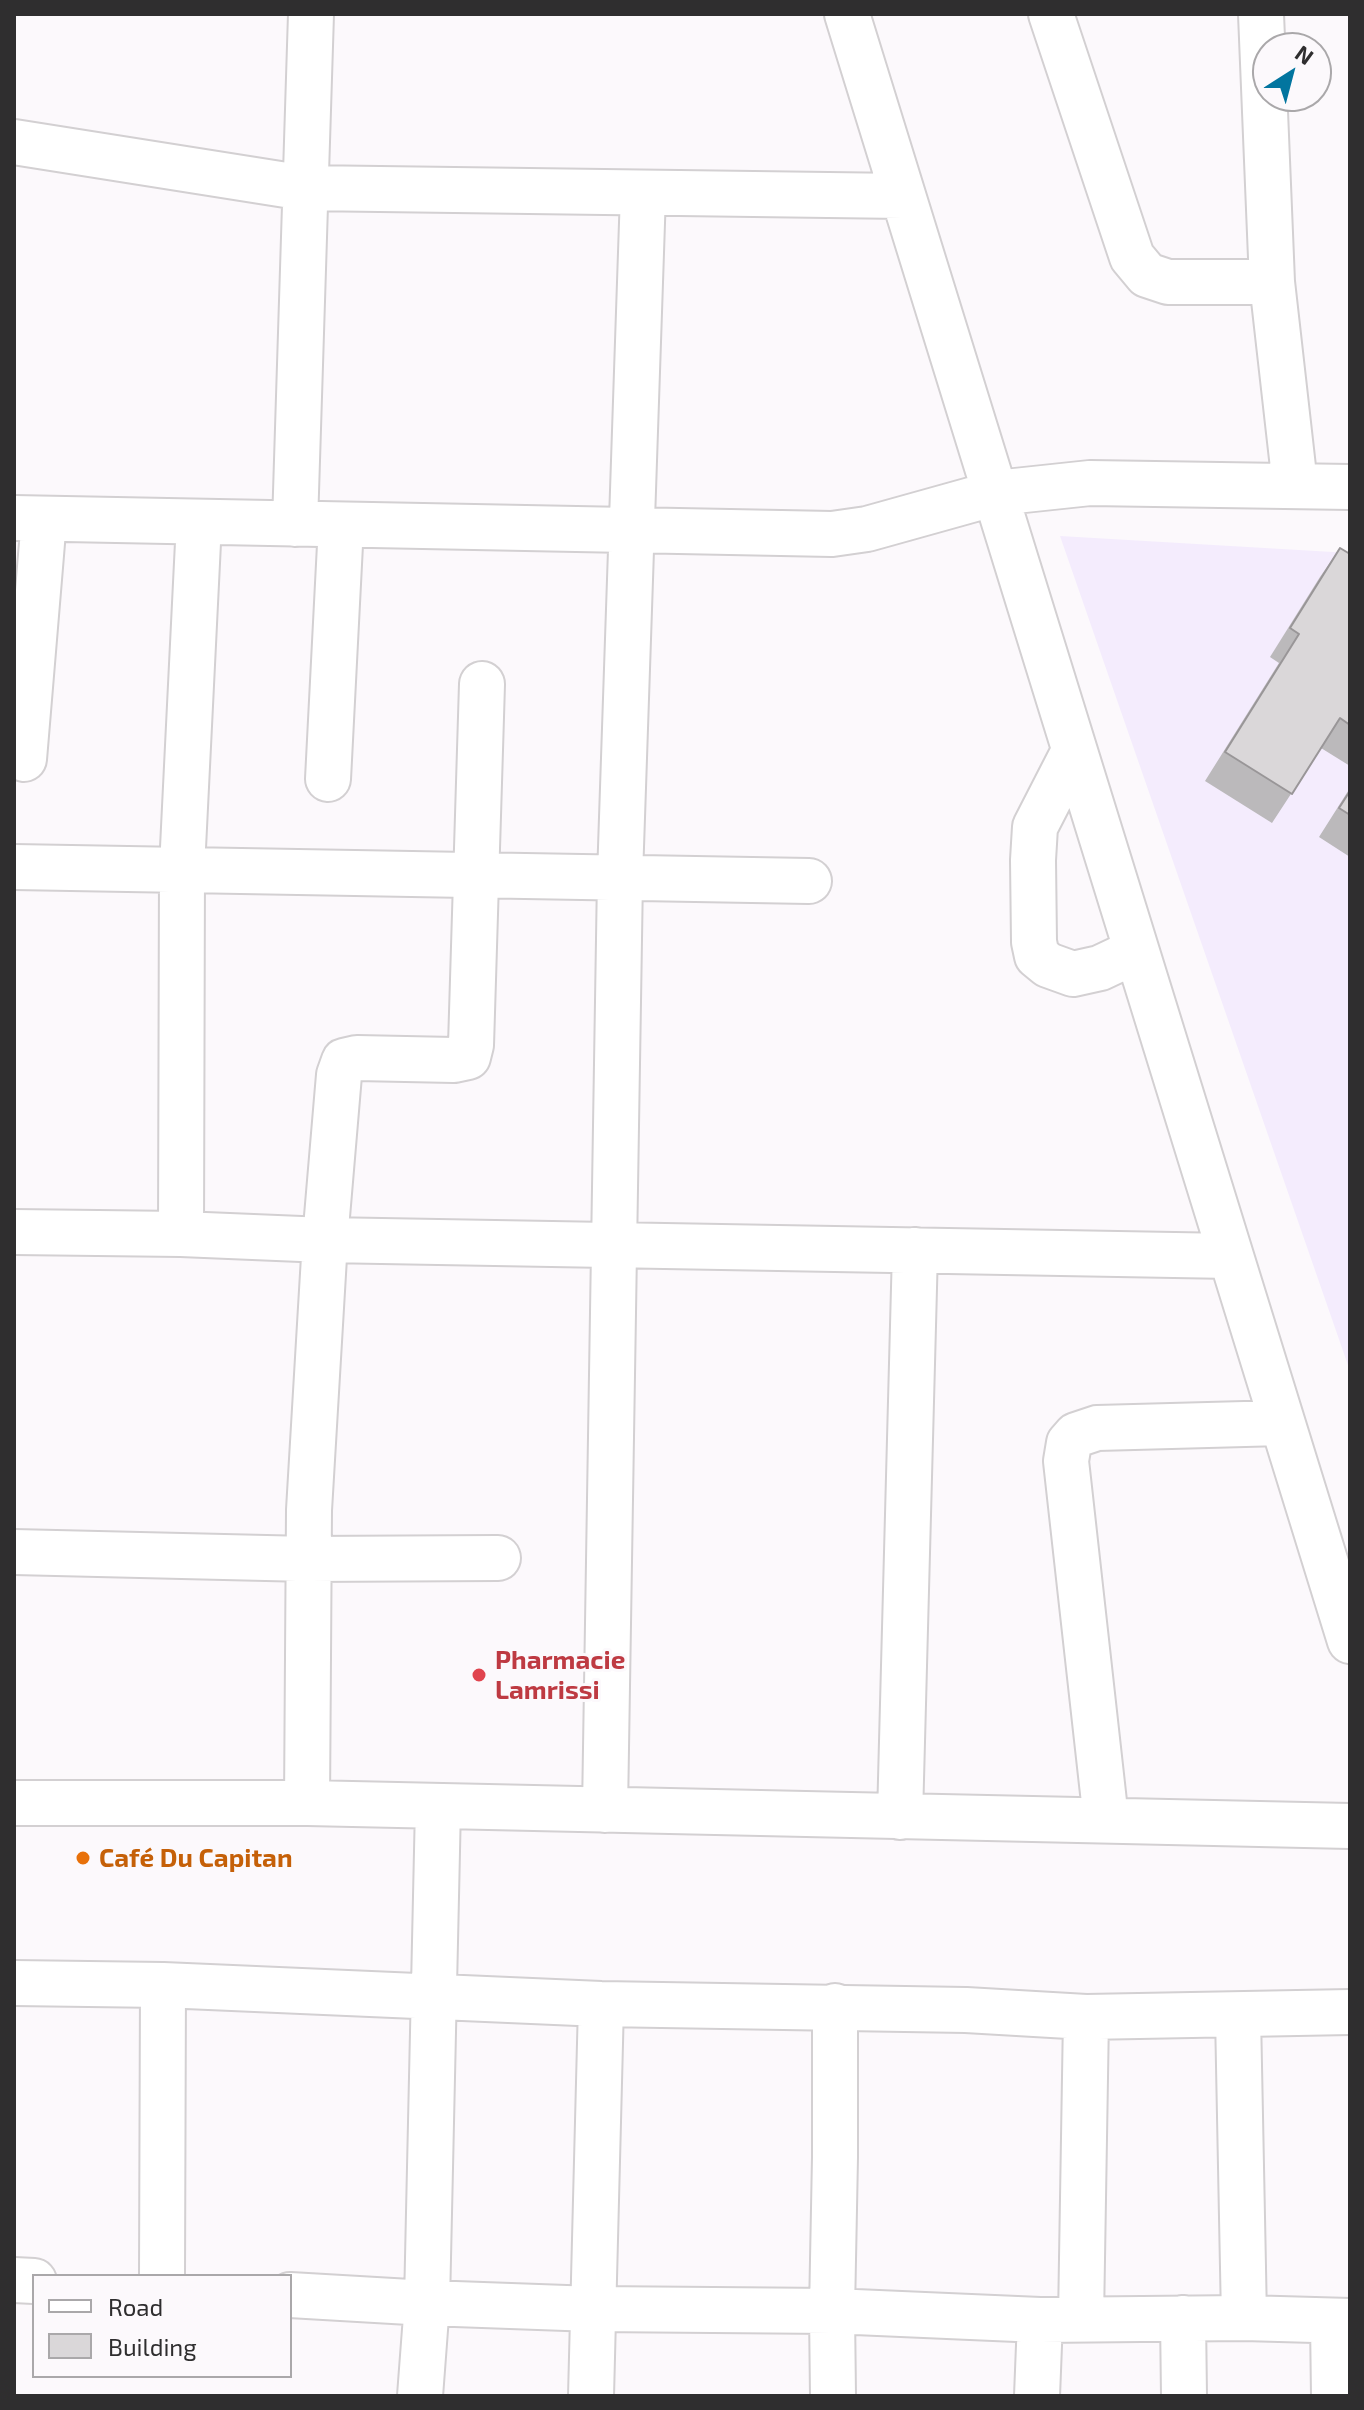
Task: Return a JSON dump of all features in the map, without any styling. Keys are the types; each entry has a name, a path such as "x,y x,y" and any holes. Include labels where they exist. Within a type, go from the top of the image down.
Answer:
{"street":[{"path":"295,524 311,14"},
{"path":"847,14 1350,1641"},
{"path":"1051,14 1132,257 1147,275 1168,282 1272,282"},
{"path":"1261,14 1272,282 1295,485"},
{"path":"14,142 305,188 903,196"},
{"path":"605,1810 620,877 643,193"},
{"path":"24,759 29,519 832,534 867,529 996,493 1090,483 1350,487"},
{"path":"181,1234 182,868 199,522"},
{"path":"328,779 341,525"},
{"path":"307,1803 309,1510 325,1240 339,1075 344,1061 357,1058 454,1060 468,1057 471,1045 482,684"},
{"path":"1074,751 1035,827 1034,942 1037,956 1048,965 1073,974 1100,968 1136,951"},
{"path":"14,867 809,881"},
{"path":"14,1232 1231,1256"},
{"path":"900,1817 915,1250"},
{"path":"1106,1820 1066,1461 1069,1443 1076,1435 1097,1428 1282,1423"},
{"path":"14,1552 308,1559 498,1558"},
{"path":"14,1803 307,1803 1350,1826"},
{"path":"420,2396 427,2303 438,1806"},
{"path":"14,1983 163,1985 601,2004 966,2010 1086,2017 1350,2012"},
{"path":"162,2274 163,1985"},
{"path":"591,2396 601,2004"},
{"path":"833,2396 835,2006"},
{"path":"1238,2015 1244,2318"},
{"path":"1037,2396 1060,2319 1086,2017"},
{"path":"292,2295 594,2309 832,2311 1060,2319 1342,2321 1334,2396"},
{"path":"1183,2318 1184,2396"}],"shaded area":[{"path":"1060,536 1350,553 1350,1371"}],"building":[{"path":"1340,548 1350,554 1350,725 1340,718 1292,794 1225,752 1299,634 1290,628"},
{"path":"1350,791 1350,815 1339,808"}],"place":[{"name":"Pharmacie Lamrissi","path":"479,1675"},
{"name":"Café Du Capitan","path":"83,1858"}]}
